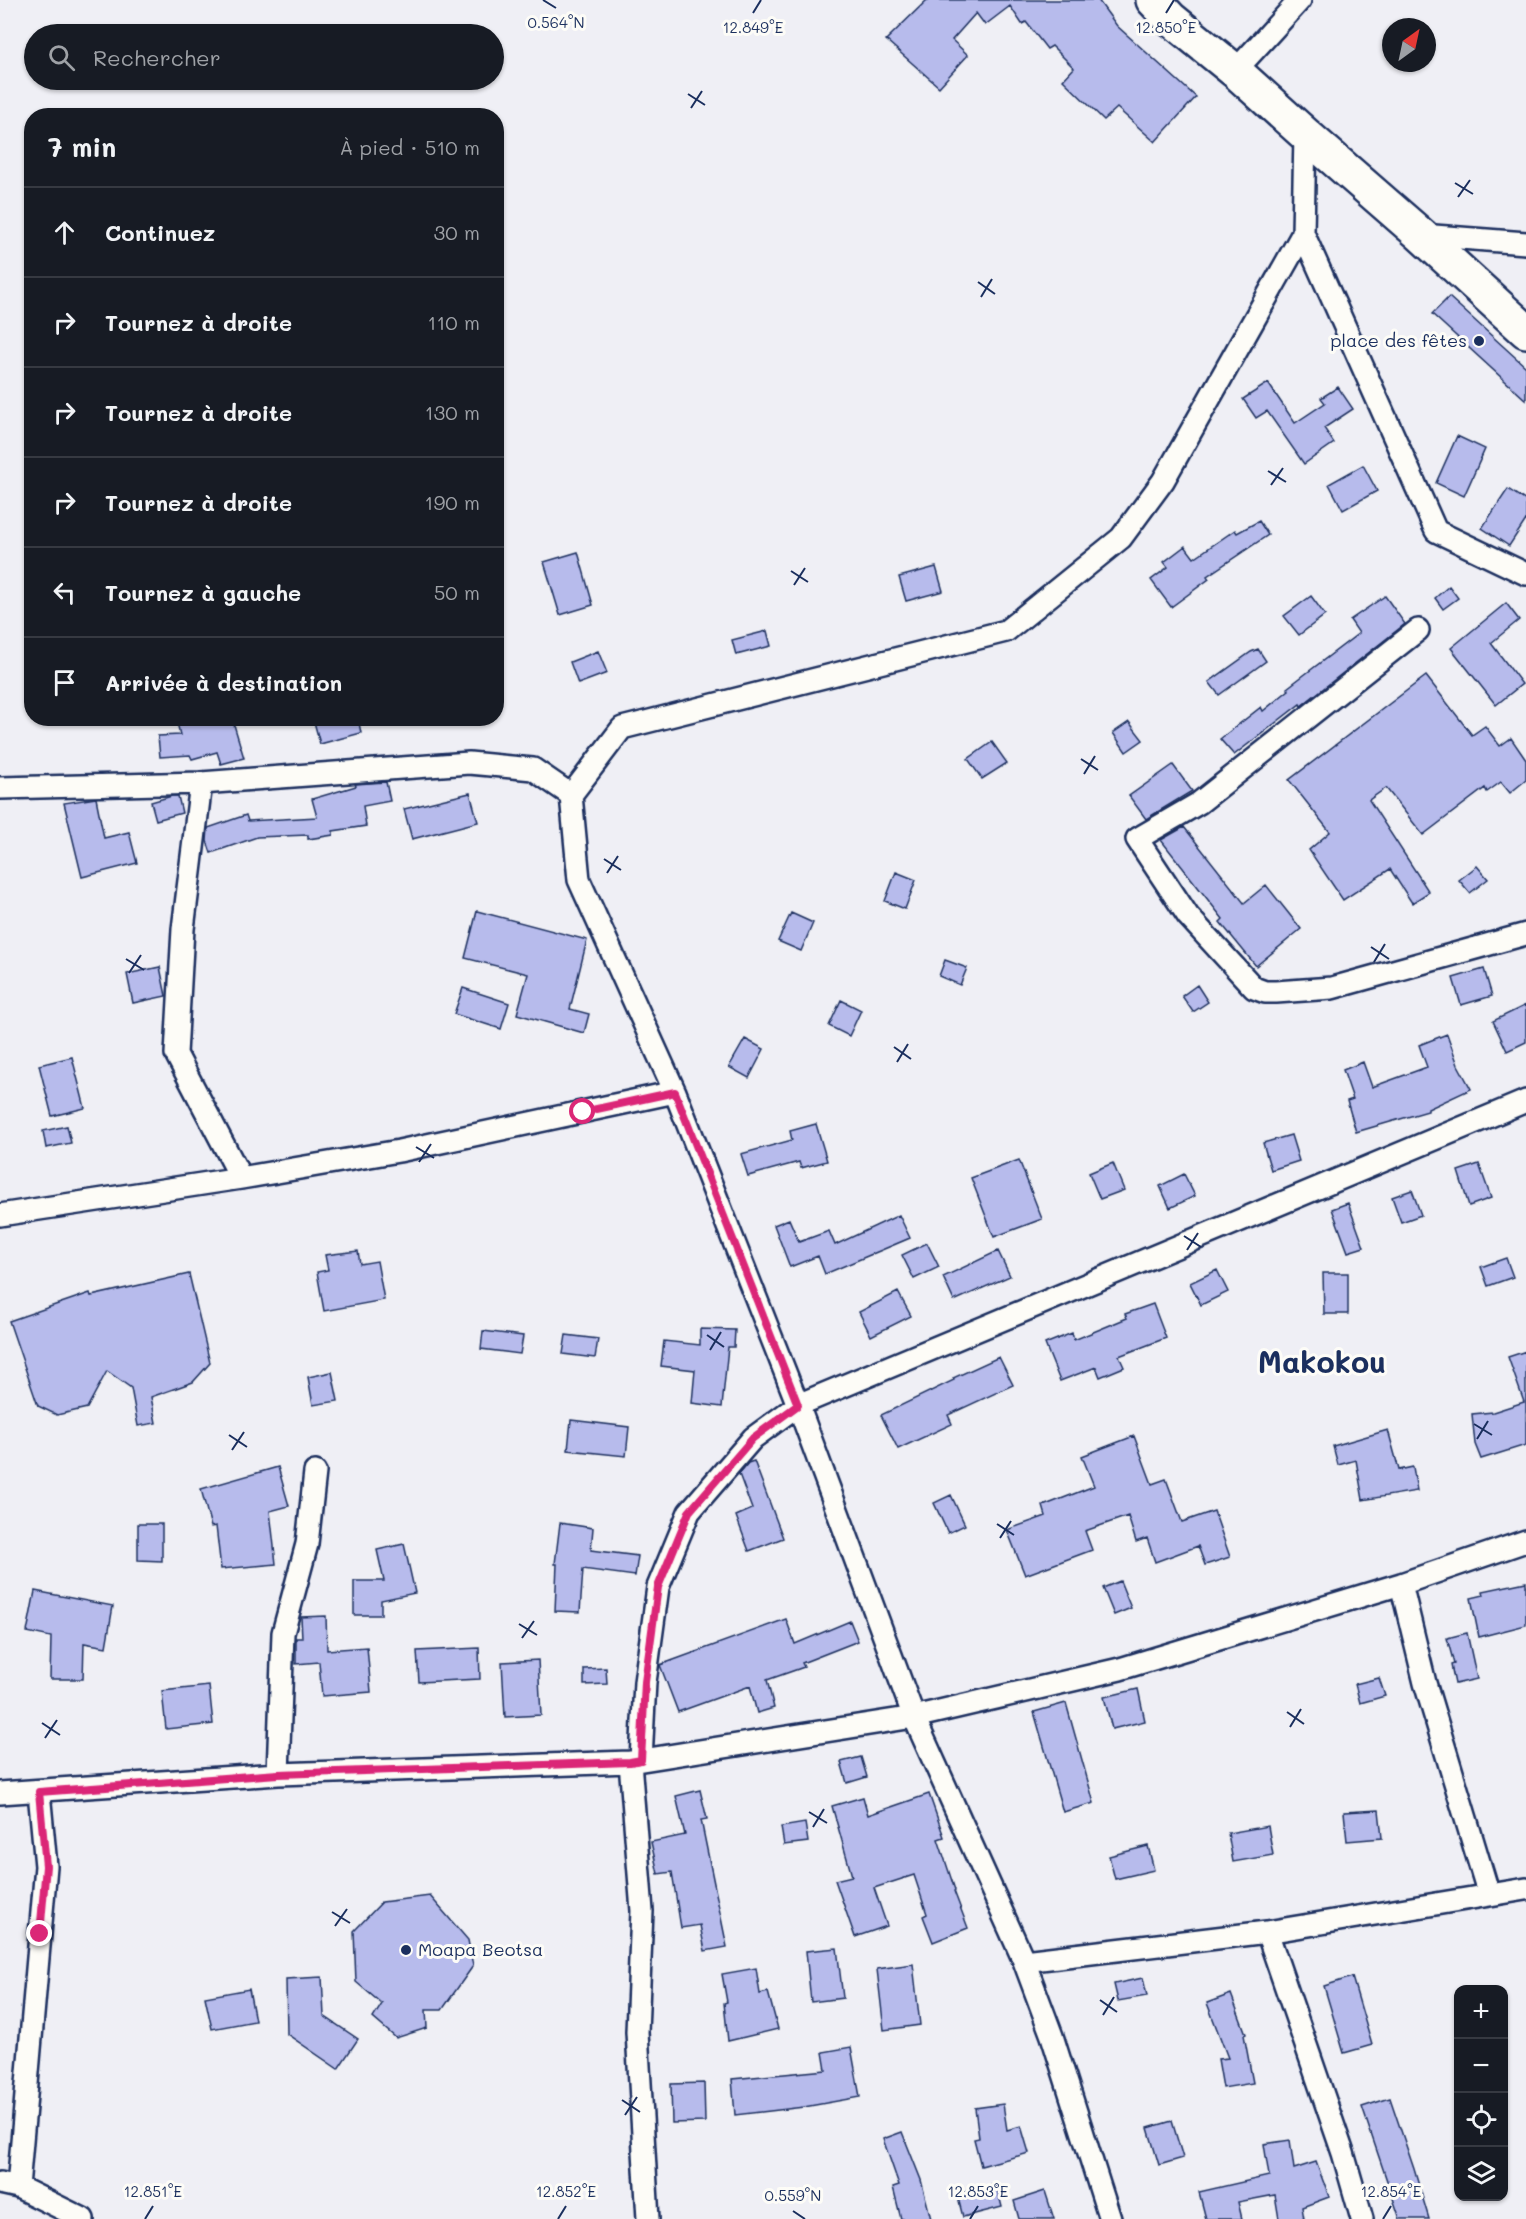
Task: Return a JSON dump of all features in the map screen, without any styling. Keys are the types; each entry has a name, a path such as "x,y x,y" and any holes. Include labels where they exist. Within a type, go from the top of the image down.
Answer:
{"highway":[{"path":"1153,0 1171,19 1235,71 1421,235 1526,332"}],"street":[{"path":"1235,71 1300,0"},
{"path":"1305,134 1303,233 1436,531 1526,574"},
{"path":"1110,2219 1052,2036 1024,1961 914,1717 798,1405 675,1092 579,880 571,795 622,728 1006,631 1121,537 1164,481 1303,233"},
{"path":"1421,235 1526,243"},
{"path":"1418,630 1200,803 1137,839 1188,916 1254,988 1265,992 1332,988 1526,934"},
{"path":"0,788 201,783 469,763 533,769 571,795"},
{"path":"201,783 183,929 176,1054 241,1178"},
{"path":"0,1215 241,1178 399,1150 675,1092"},
{"path":"648,2219 636,2032 642,1911 636,1761 658,1587 689,1512 753,1438 798,1405 1524,1105"},
{"path":"278,1774 283,1633 307,1545 315,1472"},
{"path":"0,1793 278,1774 636,1761 914,1717 1120,1669 1401,1584 1526,1541"},
{"path":"1401,1584 1425,1683 1489,1895"},
{"path":"39,1792 46,1866 9,2185 83,2219"},
{"path":"1024,1961 1268,1932 1526,1889"},
{"path":"1268,1932 1343,2152 1362,2219"}],"building":[{"path":"927,0 1098,0 1117,26 1196,97 1155,142 1117,108 1104,120 1063,80 1074,68 1052,46 1047,49 1026,22 1022,24 1010,6 985,25 976,13 952,40 968,55 939,87 886,40"},
{"name":"place des fêtes","path":"1449,297 1526,367 1526,400 1432,314"},
{"path":"1268,383 1295,423 1325,403 1321,398 1338,387 1353,409 1324,428 1334,443 1304,464 1267,411 1256,418 1243,399"},
{"path":"1457,436 1485,449 1464,496 1436,483"},
{"path":"1363,465 1377,491 1343,510 1329,484"},
{"path":"1508,489 1526,501 1526,520 1509,546 1482,528"},
{"path":"1259,521 1268,535 1207,576 1209,579 1171,607 1151,580 1168,567 1164,562 1185,546 1194,558 1235,530 1237,533"},
{"path":"578,552 593,605 560,615 544,562"},
{"path":"936,567 943,591 906,601 899,577"},
{"path":"1449,586 1458,598 1443,609 1435,598"},
{"path":"1311,596 1325,615 1299,635 1284,616"},
{"path":"1385,596 1405,624 1301,706 1300,704 1234,755 1220,739 1261,707 1263,711 1289,690 1287,688 1359,633 1350,620"},
{"path":"1506,603 1519,620 1491,643 1522,684 1496,705 1451,648"},
{"path":"767,631 771,646 736,655 732,640"},
{"path":"1258,649 1266,661 1219,695 1209,682"},
{"path":"598,651 607,673 578,684 570,662"},
{"path":"1426,676 1472,735 1485,726 1500,746 1511,738 1526,760 1526,780 1510,793 1501,782 1487,792 1485,788 1423,835 1386,788 1369,800 1429,892 1412,903 1390,869 1343,900 1309,850 1330,832 1289,780"},
{"path":"1129,722 1143,740 1126,752 1113,733"},
{"path":"178,726 234,726 244,758 221,764 217,752 192,759 190,755 160,757 158,736 180,735"},
{"path":"315,726 360,726 361,733 320,744"},
{"path":"992,742 1007,763 982,779 968,759"},
{"path":"1173,765 1192,791 1146,819 1129,796"},
{"path":"386,782 390,801 363,806 366,826 333,831 333,835 308,839 308,835 257,837 211,853 207,841 208,828 246,815 248,821 317,817 312,799 356,786 355,784"},
{"path":"470,793 478,822 412,839 404,809"},
{"path":"178,796 182,813 156,820 151,802"},
{"path":"96,798 104,838 129,832 137,863 82,877 64,803"},
{"path":"1184,827 1244,903 1266,885 1301,929 1256,966 1220,922 1223,919 1161,840"},
{"path":"1477,866 1488,879 1470,893 1459,880"},
{"path":"896,872 916,880 905,909 885,901"},
{"path":"477,911 587,940 570,1009 589,1014 584,1033 517,1014 528,974 465,958"},
{"path":"791,913 813,923 801,951 778,941"},
{"path":"945,960 967,968 960,985 939,976"},
{"path":"160,967 166,996 133,1003 127,974"},
{"path":"1484,969 1492,996 1461,1005 1453,978"},
{"path":"1197,985 1208,1002 1193,1012 1182,996"},
{"path":"463,988 509,1003 501,1029 454,1014"},
{"path":"841,1000 861,1010 849,1036 829,1026"},
{"path":"1526,1005 1526,1042 1507,1051 1493,1021"},
{"path":"1447,1034 1458,1065 1471,1089 1428,1111 1356,1132 1347,1101 1353,1099 1343,1070 1363,1062 1372,1087 1427,1067 1419,1045"},
{"path":"745,1039 764,1049 749,1078 729,1067"},
{"path":"72,1057 85,1108 52,1116 39,1065"},
{"path":"816,1124 827,1161 801,1168 799,1162 748,1176 741,1154 792,1140 790,1131"},
{"path":"67,1126 71,1143 46,1148 43,1131"},
{"path":"1291,1135 1299,1161 1271,1170 1263,1143"},
{"path":"1019,1160 1042,1219 994,1237 971,1178"},
{"path":"1113,1163 1124,1190 1100,1199 1089,1173"},
{"path":"1479,1164 1491,1198 1469,1206 1458,1171"},
{"path":"1184,1174 1195,1196 1170,1208 1160,1186"},
{"path":"1412,1190 1421,1215 1401,1222 1392,1197"},
{"path":"1348,1203 1364,1247 1348,1252 1332,1209"},
{"path":"899,1215 910,1238 825,1274 818,1256 790,1267 774,1225 789,1219 799,1242 829,1231 835,1245"},
{"path":"927,1243 939,1267 914,1279 902,1255"},
{"path":"358,1251 360,1264 377,1261 384,1300 324,1311 317,1272 328,1270 325,1255"},
{"path":"998,1251 1010,1276 954,1301 943,1277"},
{"path":"1506,1258 1513,1277 1488,1286 1481,1267"},
{"path":"1217,1270 1228,1292 1201,1305 1190,1283"},
{"path":"1323,1273 1348,1273 1348,1314 1324,1314"},
{"path":"189,1274 210,1363 193,1382 151,1397 156,1423 138,1426 131,1388 107,1371 87,1408 57,1415 38,1406 9,1321 90,1293 91,1296"},
{"path":"898,1292 911,1316 871,1336 859,1312"},
{"path":"1153,1304 1166,1338 1119,1356 1124,1367 1100,1377 1096,1367 1060,1381 1045,1344 1072,1333 1074,1340 1127,1318 1125,1314"},
{"path":"700,1329 735,1330 734,1347 728,1347 722,1407 692,1403 695,1370 661,1366 664,1341 700,1345"},
{"path":"483,1331 523,1336 520,1354 481,1349"},
{"path":"566,1335 598,1339 595,1358 563,1354"},
{"path":"1526,1351 1526,1445 1481,1459 1475,1444 1472,1414 1493,1412 1524,1402 1508,1357"},
{"path":"999,1357 1013,1385 948,1415 952,1424 898,1449 881,1415"},
{"path":"332,1372 338,1401 313,1405 308,1377"},
{"path":"571,1420 629,1427 626,1456 568,1450"},
{"path":"1388,1430 1399,1470 1413,1467 1417,1491 1363,1500 1356,1460 1338,1465 1333,1446"},
{"path":"1134,1436 1152,1484 1166,1479 1182,1522 1214,1511 1230,1557 1205,1565 1198,1546 1155,1562 1147,1538 1136,1542 1128,1516 1085,1531 1092,1550 1025,1575 1007,1530 1046,1516 1043,1506 1094,1486 1082,1456"},
{"path":"754,1461 783,1538 749,1551 736,1516 752,1509 739,1474 748,1463"},
{"path":"278,1467 289,1506 270,1511 276,1564 221,1569 216,1526 211,1527 201,1489"},
{"path":"951,1495 965,1525 948,1533 934,1503"},
{"path":"560,1523 593,1528 591,1550 638,1556 635,1576 583,1569 580,1612 555,1611 557,1564 555,1564"},
{"path":"138,1524 162,1524 162,1561 138,1560"},
{"path":"404,1544 415,1593 381,1600 381,1615 354,1615 354,1581 384,1581 377,1550"},
{"path":"1120,1581 1131,1608 1114,1615 1103,1588"},
{"path":"1526,1582 1526,1625 1479,1637 1471,1598 1484,1595 1483,1591"},
{"path":"35,1591 113,1606 106,1647 84,1643 83,1679 50,1679 51,1637 27,1632"},
{"path":"326,1616 327,1650 367,1647 371,1692 322,1696 319,1662 296,1664 296,1638 302,1638 301,1617"},
{"path":"786,1619 795,1644 850,1621 858,1641 802,1663 804,1667 767,1680 774,1708 757,1713 750,1686 678,1712 660,1665"},
{"path":"1467,1633 1477,1679 1455,1684 1451,1665 1454,1664 1447,1638"},
{"path":"479,1648 480,1679 419,1682 417,1651"},
{"path":"538,1660 541,1715 505,1717 502,1662"},
{"path":"606,1668 607,1684 584,1685 584,1669"},
{"path":"1379,1678 1385,1696 1360,1703 1355,1684"},
{"path":"209,1686 213,1724 166,1729 162,1691"},
{"path":"1138,1689 1145,1721 1112,1729 1104,1697"},
{"path":"1066,1703 1094,1803 1063,1812 1034,1712"},
{"path":"861,1757 867,1777 847,1783 841,1762"},
{"path":"700,1790 707,1819 701,1820 727,1947 705,1951 700,1925 681,1928 672,1872 658,1874 651,1842 685,1835 676,1796"},
{"path":"929,1794 944,1837 938,1839 968,1928 933,1942 923,1916 927,1914 914,1875 874,1888 887,1926 855,1937 835,1880 852,1876 832,1806 863,1797 868,1815"},
{"path":"1379,1810 1382,1838 1347,1841 1344,1812"},
{"path":"805,1823 808,1842 784,1845 781,1827"},
{"path":"1268,1826 1273,1855 1233,1862 1228,1833"},
{"path":"1148,1846 1154,1870 1115,1879 1109,1856"},
{"path":"430,1896 468,1940 473,1966 442,2010 426,2010 427,2028 396,2038 373,2018 382,2004 356,1982 354,1931 382,1902"},
{"path":"837,1948 843,1998 811,2002 806,1951"},
{"path":"913,1964 920,2025 884,2030 877,1969"},
{"path":"756,1968 760,1994 768,1992 778,2029 728,2041 724,2003 727,2002 722,1974"},
{"path":"322,1977 324,2016 358,2039 338,2069 287,2034 286,1979"},
{"path":"1352,1977 1372,2045 1344,2053 1324,1986"},
{"path":"1143,1978 1147,1996 1118,2001 1114,1984"},
{"path":"249,1989 255,2021 212,2029 205,1997"},
{"path":"1231,1994 1246,2034 1244,2035 1253,2083 1223,2088 1218,2059 1228,2058 1207,2003"},
{"path":"851,2047 860,2097 804,2107 735,2115 732,2079 826,2070 823,2052"},
{"path":"704,2083 705,2122 672,2123 671,2084"},
{"path":"1390,2098 1429,2219 1400,2219 1362,2107"},
{"path":"1003,2104 1007,2130 1021,2126 1029,2153 981,2166 974,2139 979,2138 975,2108"},
{"path":"1172,2121 1183,2158 1159,2165 1148,2128"},
{"path":"902,2132 921,2180 931,2219 901,2219 893,2187 899,2185 883,2139"},
{"path":"1290,2140 1294,2169 1316,2162 1329,2197 1302,2207 1304,2219 1279,2219 1275,2195 1238,2202 1242,2219 1206,2219 1199,2192 1269,2176 1264,2144"},
{"path":"996,2184 1002,2207 963,2217 957,2194"},
{"path":"1045,2191 1054,2219 1019,2219 1014,2201"}],"place":[{"name":"place des fêtes","path":"1479,341"},
{"name":"Moapa Beotsa","path":"406,1950"}],"district":[{"name":"Makokou","path":"1322,1363"}],"route":[{"path":"40,1934 46,1866 39,1792 278,1774 641,1760 645,1682 658,1587 689,1512 753,1438 798,1405 675,1092 583,1112"}]}
